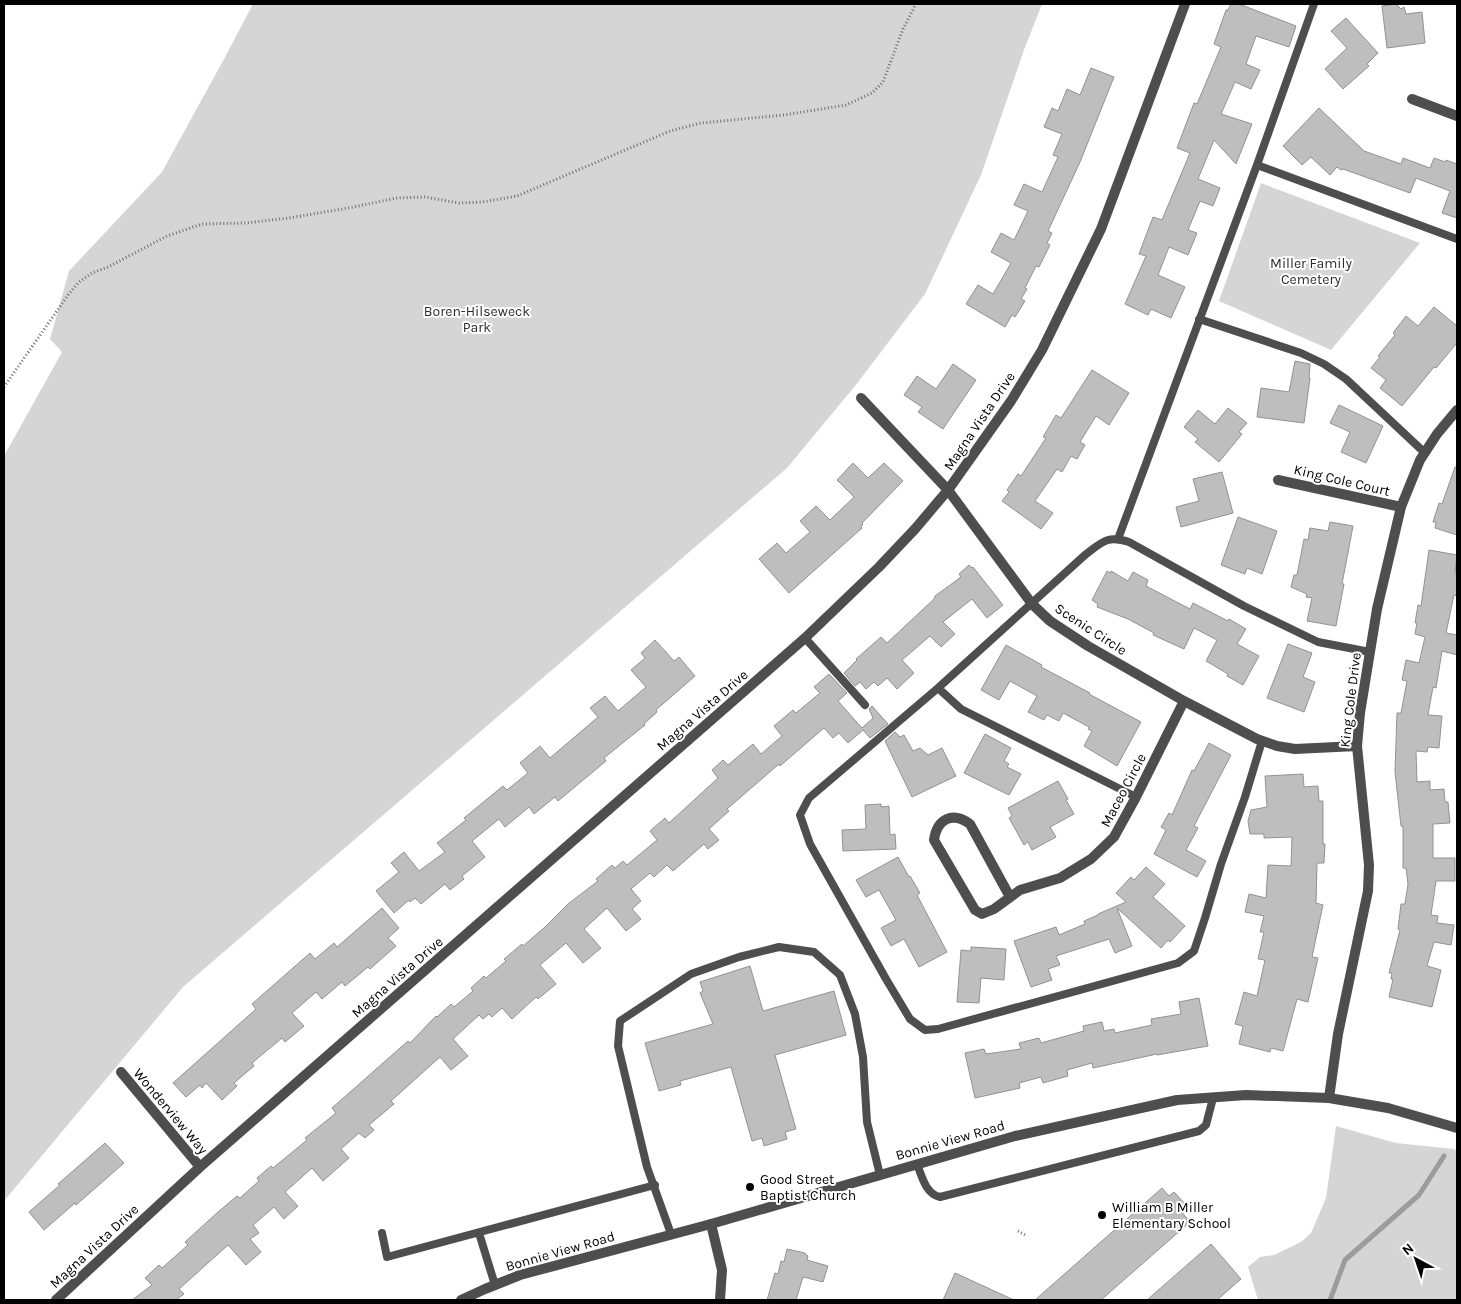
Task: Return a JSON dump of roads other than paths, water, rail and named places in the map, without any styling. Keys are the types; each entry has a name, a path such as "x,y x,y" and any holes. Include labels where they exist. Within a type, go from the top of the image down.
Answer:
{"street":[{"name":"Magna Vista Drive","path":"56,1300 200,1167 806,638 915,529 948,490 1011,401 1042,350 1074,288 1101,229 1186,4"},
{"path":"1412,99 1457,116"},
{"name":"Scenic Circle","path":"861,398 948,490 1032,604 1050,620 1088,646 1184,701 1262,741 1295,749 1356,746"},
{"name":"King Cole Drive","path":"1328,1098 1338,1034 1368,891 1369,865 1356,746 1376,609 1401,507 1420,460 1457,410"},
{"name":"King Cole Court","path":"1278,480 1401,507"},
{"name":"Maceo Circle","path":"1010,897 970,824 962,818 952,818 942,822 936,829 934,840 974,910 982,914 994,909 1020,890 1060,878 1091,859 1114,837 1184,701"},
{"name":"Wonderview Way","path":"121,1072 200,1167"},
{"name":"Bonnie View Road","path":"461,1300 520,1275 711,1224 1015,1136 1177,1100 1246,1095 1328,1098 1388,1108 1457,1128"},
{"path":"711,1224 722,1270 720,1300"}],"lane":[{"path":"1118,538 1257,164 1314,4"},
{"path":"1257,164 1457,239"},
{"path":"1200,319 1301,353 1324,364 1346,379 1425,453"},
{"path":"1262,741 1194,951 1178,963 938,1029 926,1030 910,1019 810,844 800,815 809,798 938,688 1104,540 1118,538 1129,542 1244,606 1318,642 1370,652"},
{"path":"806,638 865,705"},
{"path":"938,688 961,709 1136,797"},
{"path":"671,1234 647,1167 618,1046 620,1021 691,974 740,957 779,947 814,952 840,975 855,1014 863,1057 867,1122 880,1175"},
{"path":"917,1164 927,1189 935,1196 940,1197 1199,1131 1206,1125 1213,1098"},
{"path":"382,1233 387,1257 655,1185"},
{"path":"479,1233 495,1285"}],"waterway":[{"path":"1330,1300 1345,1260 1419,1195 1444,1156"}],"place":[{"name":"Good Street Baptist Church","path":"750,1187"},
{"name":"William B Miller Elementary School","path":"1102,1215"}],"park label":[{"name":"Miller Family Cemetery","path":"1311,272"},
{"name":"Boren-Hilseweck Park","path":"477,320"}]}
